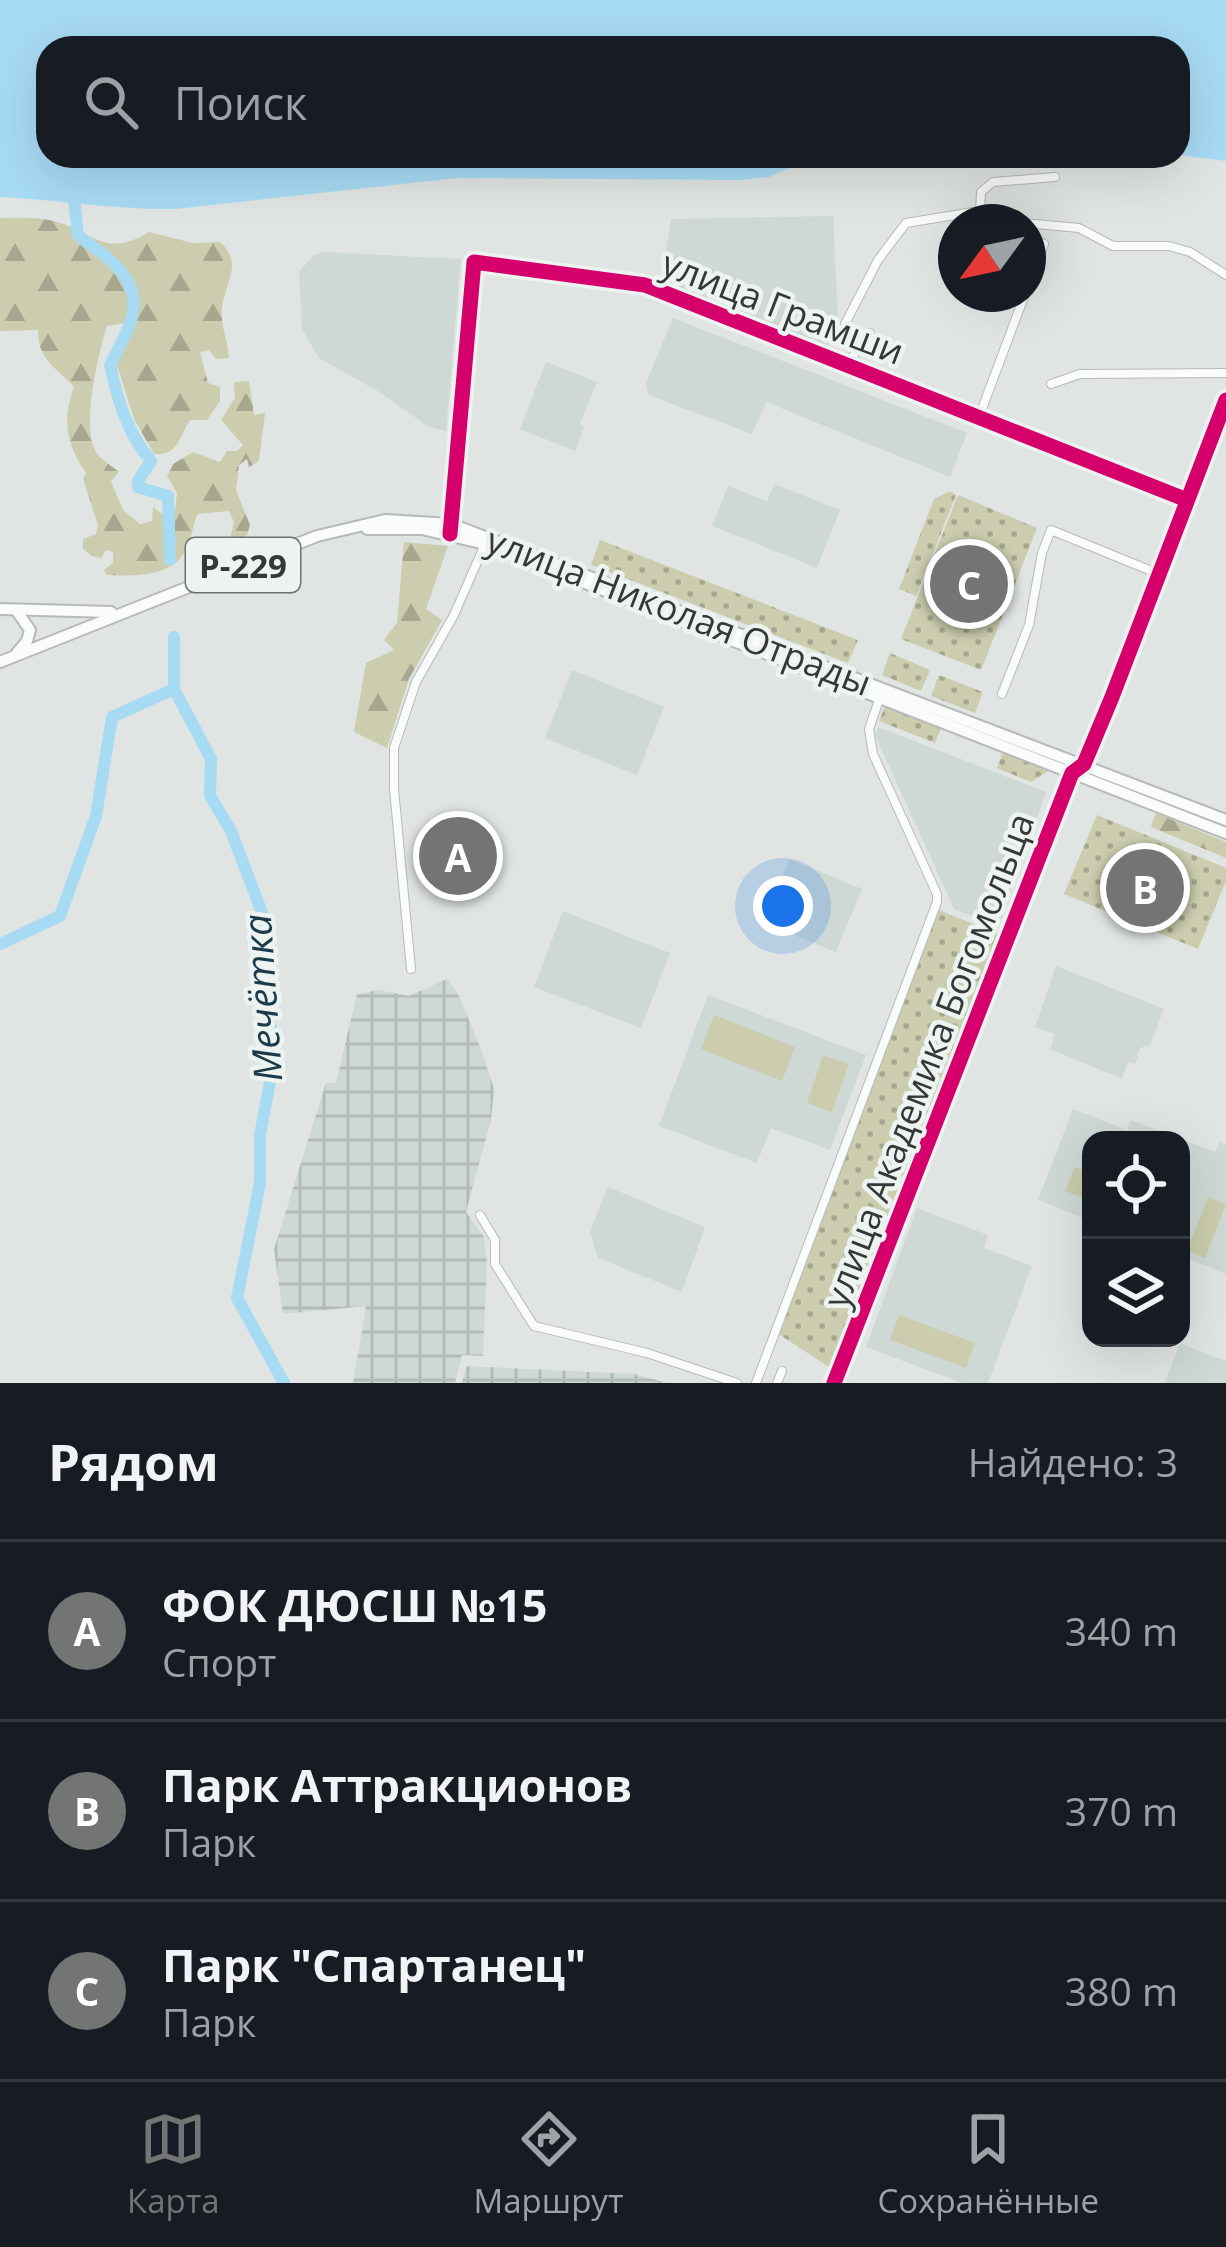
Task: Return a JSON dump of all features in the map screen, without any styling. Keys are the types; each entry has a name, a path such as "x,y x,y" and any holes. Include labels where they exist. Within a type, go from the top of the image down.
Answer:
{"main road":[{"name":"улица Николая Отрады","path":"125,611 316,536 363,523 405,519 450,529 1226,820"},
{"name":"улица Николая Отрады","path":"0,609 75,614 125,611 341,535 386,527 450,529 1226,833"},
{"path":"15,655 27,641 29,630 16,610"},
{"path":"0,662 125,611"}],"street":[{"path":"980,204 981,192 993,182 1055,177"},
{"path":"845,325 878,260 906,223 938,218"},
{"path":"1046,225 1079,227 1113,246 1169,246 1190,252 1226,275"},
{"name":"улица Грамши","path":"450,529 474,262 645,285 1187,500"},
{"path":"979,417 1019,312"},
{"path":"848,363 870,333"},
{"path":"1051,384 1080,374 1226,374"},
{"path":"1072,773 1084,764 1226,400"},
{"path":"1002,694 1028,625 1051,530 1159,574"},
{"path":"411,969 394,748 399,725 484,544"},
{"name":"улица Академика Богомольца","path":"756,1383 937,902 938,894 869,740 868,729 879,700"},
{"name":"улица Академика Богомольца","path":"834,1383 1072,773"},
{"path":"480,1214 495,1240 496,1264 534,1326 646,1353 737,1383"},
{"path":"777,1383 782,1370"}],"shaded area":[{"path":"833,216 838,317 827,349 661,284 671,219"},
{"path":"314,255 461,259 446,431 429,427 319,358 302,329 299,272"},
{"path":"673,318 967,433 950,477 766,402 752,434 648,395 646,383"},
{"path":"546,362 597,382 575,451 520,429"},
{"path":"774,484 840,510 817,568 712,526 728,486 767,501"},
{"path":"572,670 664,707 637,775 545,738"},
{"path":"878,727 1046,792 998,927 954,909 875,735"},
{"path":"789,859 862,889 836,952 764,923"},
{"path":"563,911 670,953 641,1028 534,987"},
{"path":"1056,966 1164,1009 1150,1045 1140,1048 1135,1064 1128,1062 1122,1079 1050,1049 1055,1034 1035,1027"},
{"path":"447,979 458,994 494,1089 491,1120 466,1212 484,1237 483,1356 462,1355 455,1383 353,1383 366,1306 283,1314 274,1249 326,1083 336,1083 357,994 379,990 409,996"},
{"path":"708,995 866,1055 830,1150 771,1128 757,1163 659,1126"},
{"path":"1073,1109 1127,1130 1131,1120 1160,1131 1082,1131 1082,1217 1038,1200"},
{"path":"1190,1142 1215,1152 1220,1142 1226,1145 1226,1274 1190,1260"},
{"path":"608,1187 705,1227 682,1292 598,1258 590,1231"},
{"path":"917,1208 988,1235 984,1248 1032,1266 988,1383 962,1383 866,1347"},
{"path":"1178,1347 1226,1361 1226,1383 1165,1383"},
{"path":"466,1366 635,1374 667,1383 462,1383"}],"green space":[{"path":"0,218 49,220 108,243 149,232 193,243 220,242 227,250 232,266 222,314 229,358 216,359 209,350 200,352 208,383 220,387 220,401 207,420 190,420 173,449 154,454 134,419 116,362 132,333 124,323 107,326 90,426 96,452 119,472 111,481 123,510 140,524 152,521 153,507 163,515 175,511 177,493 167,476 173,464 193,452 220,462 227,451 243,445 221,420 235,398 234,382 249,381 254,415 265,413 259,461 249,467 247,459 239,465 236,490 250,525 247,535 228,546 234,522 229,511 198,514 179,559 139,575 107,575 104,570 113,563 113,552 106,550 101,558 83,548 83,539 96,534 98,525 83,479 86,473 68,431 74,387 44,356 38,330 0,331"},
{"path":"950,491 956,495 916,596 899,589 934,499"},
{"path":"958,495 1037,528 981,670 901,639"},
{"path":"600,540 858,640 848,663 591,565"},
{"path":"404,542 448,546 426,609 442,620 409,679 387,748 354,732 366,663 394,650 384,640 397,623"},
{"path":"948,554 965,561 951,595 933,588"},
{"path":"989,570 1006,578 993,611 975,604"},
{"path":"890,653 930,670 921,691 882,675"},
{"path":"939,675 983,692 975,713 931,696"},
{"path":"885,706 941,728 935,743 879,721"},
{"path":"1003,752 1050,770 1031,782 997,768"},
{"path":"1156,813 1226,842 1226,858 1151,827"},
{"path":"1097,815 1226,868 1226,881 1198,949 1064,894"},
{"path":"939,910 998,934 829,1367 777,1333"},
{"path":"714,1015 795,1047 782,1081 701,1049"},
{"path":"823,1055 849,1064 832,1112 807,1103"},
{"path":"1075,1167 1082,1170 1082,1198 1065,1191"},
{"path":"1208,1197 1226,1204 1205,1258 1190,1252"},
{"path":"899,1315 975,1343 966,1368 890,1340"}],"water":[{"path":"0,0 1226,0 1226,161 1190,156 1190,36 36,36 36,168 790,168 769,177 740,180 457,178 175,209 0,197"}],"waterway":[{"name":"Мечётка","path":"73,190 78,235 112,262 132,291 132,316 110,365 124,416 151,461 138,487 168,496 170,560"},
{"name":"Мечётка","path":"174,637 174,689 211,759 210,796 231,831 264,918 273,1066 260,1135 260,1183 237,1298 284,1383"},
{"name":"Мечётка","path":"0,944 60,916 96,816 112,717 174,689"}],"cycle path":[{"path":"450,534 474,262 645,285 1187,500"},
{"path":"834,1383 1072,773 1084,764 1112,697 1226,400"}],"place":[{"name":"Парк \"Спартанец\"","path":"969,584"},
{"name":"ФОК ДЮСШ №15","path":"458,856"},
{"name":"Парк Аттракционов","path":"1145,888"}]}
